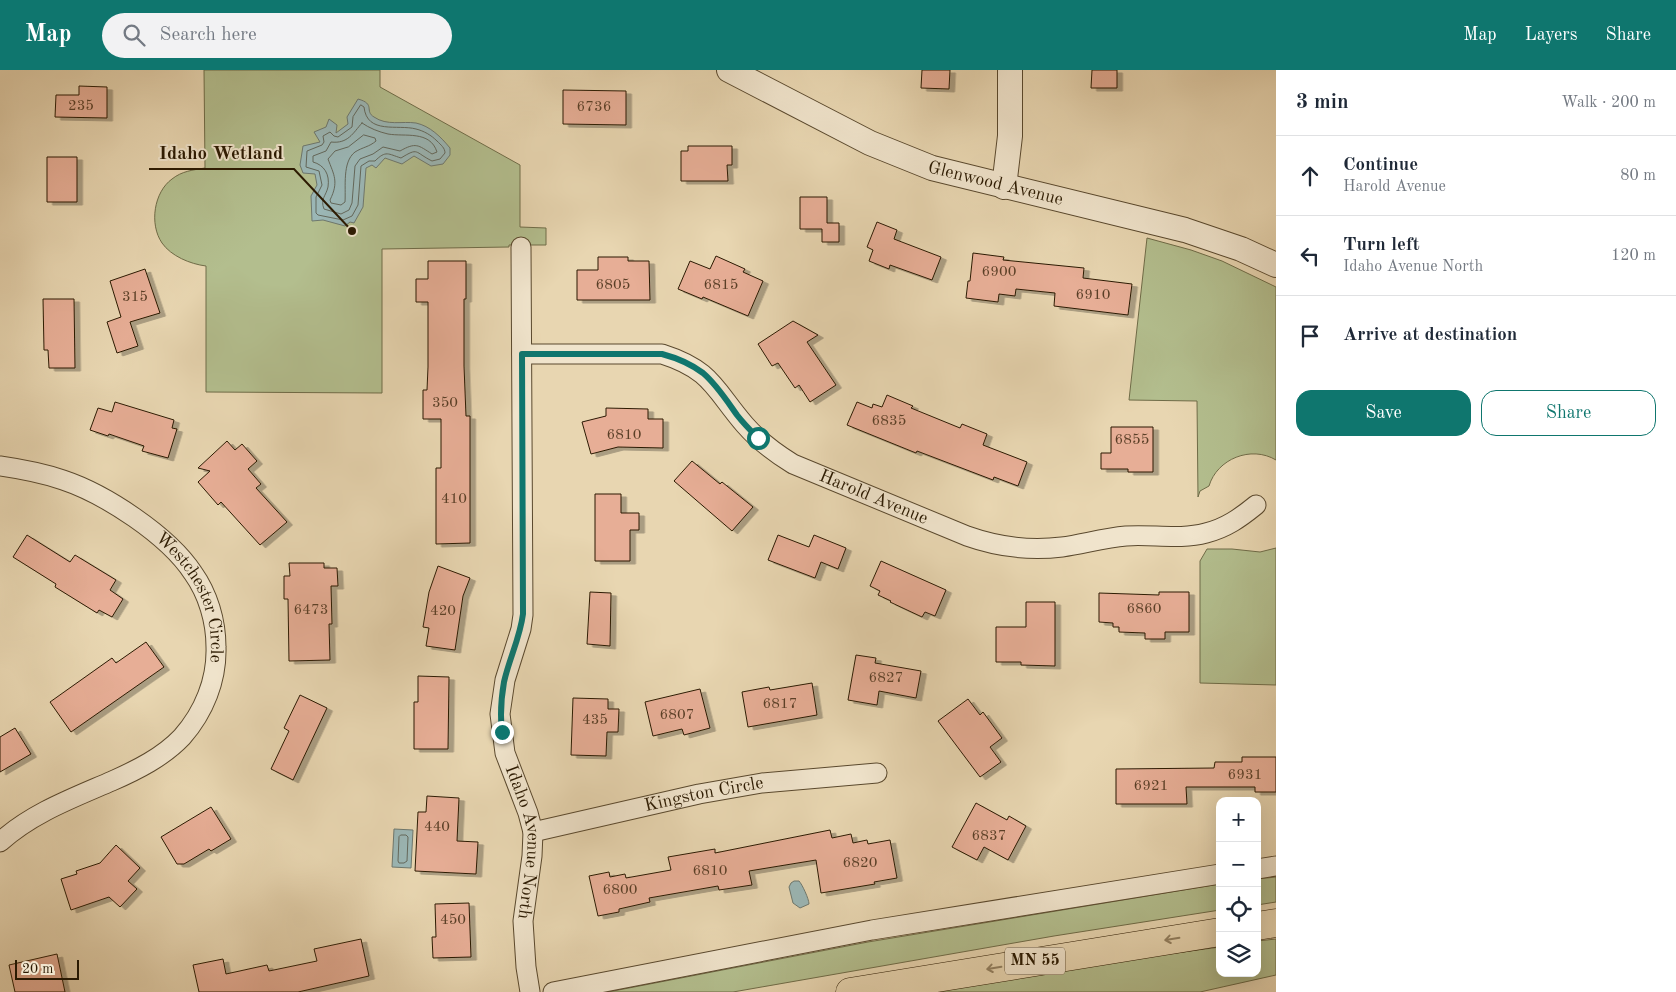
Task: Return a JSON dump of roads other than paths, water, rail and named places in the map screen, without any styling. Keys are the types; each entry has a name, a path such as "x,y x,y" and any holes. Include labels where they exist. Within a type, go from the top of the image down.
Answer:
{"highway":[{"path":"1261,925 1276,923"},
{"name":"MN 55","path":"850,992 1216,933"}],"street":[{"name":"Glenwood Avenue","path":"728,70 818,117 900,156 932,168 1185,230 1241,249 1276,265"},
{"path":"1004,187 1010,136 1010,70"},
{"name":"Idaho Avenue North","path":"522,247 523,614 520,635 505,680 500,714 505,753 528,813 533,832 532,856 523,921 526,967 530,992"},
{"name":"Harold Avenue","path":"522,354 662,354 676,358 704,374 746,426 772,451 793,464 986,543 1023,548 1041,548 1062,547 1127,536 1197,535 1221,529 1237,521 1256,505"},
{"name":"Westchester Circle","path":"0,466 41,473 86,489 128,513 162,540 192,571 202,587 213,619 216,639 216,657 209,692 202,708 182,737 167,750 136,770 44,811 13,830 0,842"},
{"name":"Kingston Circle","path":"533,832 699,794 762,783 877,773"},
{"path":"1261,868 1276,866"},
{"path":"553,992 872,930 1216,875"}],"water":[{"path":"358,99 367,103 371,115 379,120 416,123 431,129 450,148 450,155 443,164 431,166 414,156 402,164 385,158 376,168 372,165 366,168 363,207 354,223 350,222 345,226 323,220 312,221 311,196 317,185 315,174 303,173 300,165 303,146 320,142 314,132 326,127 329,119 337,125 336,133 348,124 347,117"},
{"path":"394,829 413,830 411,868 392,867"},
{"path":"794,881 799,881 809,902 809,904 800,908 793,903 789,887"}],"place":[{"name":"Idaho Wetland","path":"352,231"}]}
